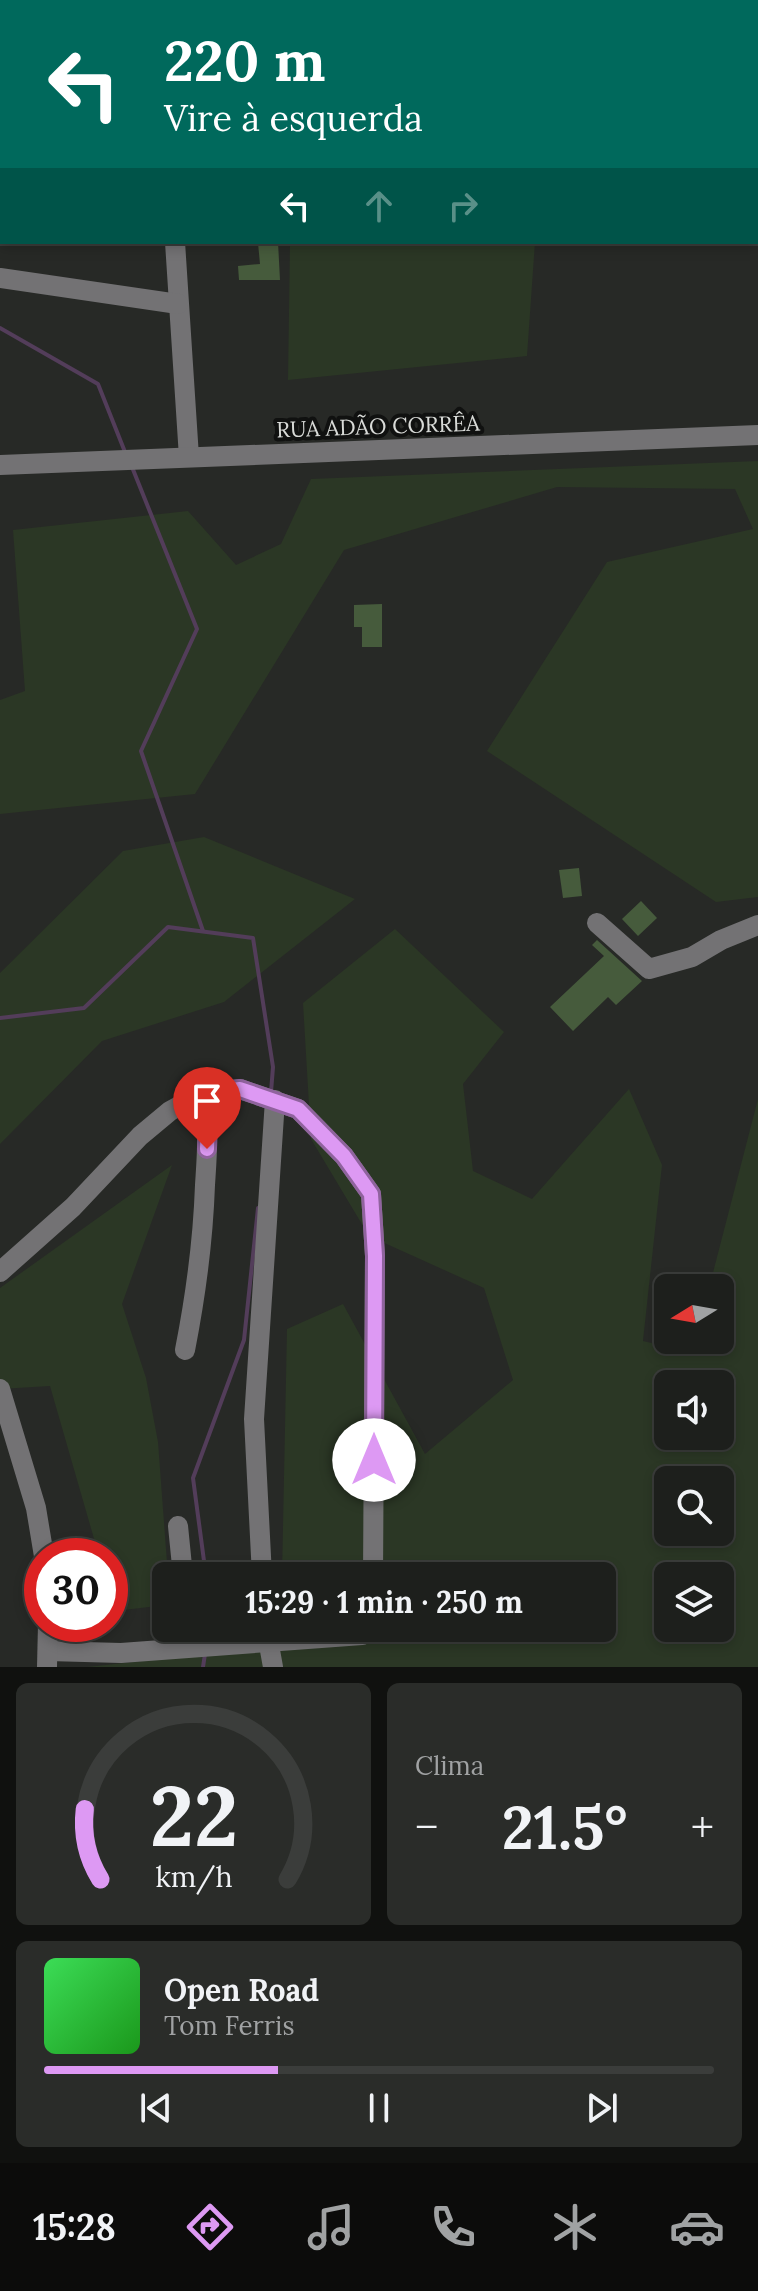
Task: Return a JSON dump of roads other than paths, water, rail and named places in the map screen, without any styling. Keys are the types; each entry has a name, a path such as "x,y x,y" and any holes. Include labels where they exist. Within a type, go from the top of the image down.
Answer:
{"street":[{"path":"175,244 189,457"},
{"path":"0,278 178,304"},
{"name":"RUA ADÃO CORRÊA","path":"0,465 758,435"},
{"path":"597,923 649,969 692,957 721,940 758,925"},
{"path":"0,1272 73,1207 140,1136 170,1111 201,1094 240,1089 298,1109 344,1156 371,1194 375,1256 373,1562"},
{"path":"185,1350 203,1235 208,1120 201,1094"},
{"path":"261,1562 254,1419 275,1100"},
{"path":"0,1389 36,1508 41,1538"},
{"path":"178,1526 182,1562"},
{"path":"48,1659 121,1653 170,1642"},
{"path":"268,1642 273,1667"}],"waterway":[{"path":"0,328 98,384 125,452"},
{"path":"132,467 197,629 141,751 203,931"},
{"path":"0,1018 84,1008 168,927 253,938 273,1067 271,1092"},
{"path":"204,1562 193,1478 244,1340 258,1208"},
{"path":"203,1667 205,1654"}]}
